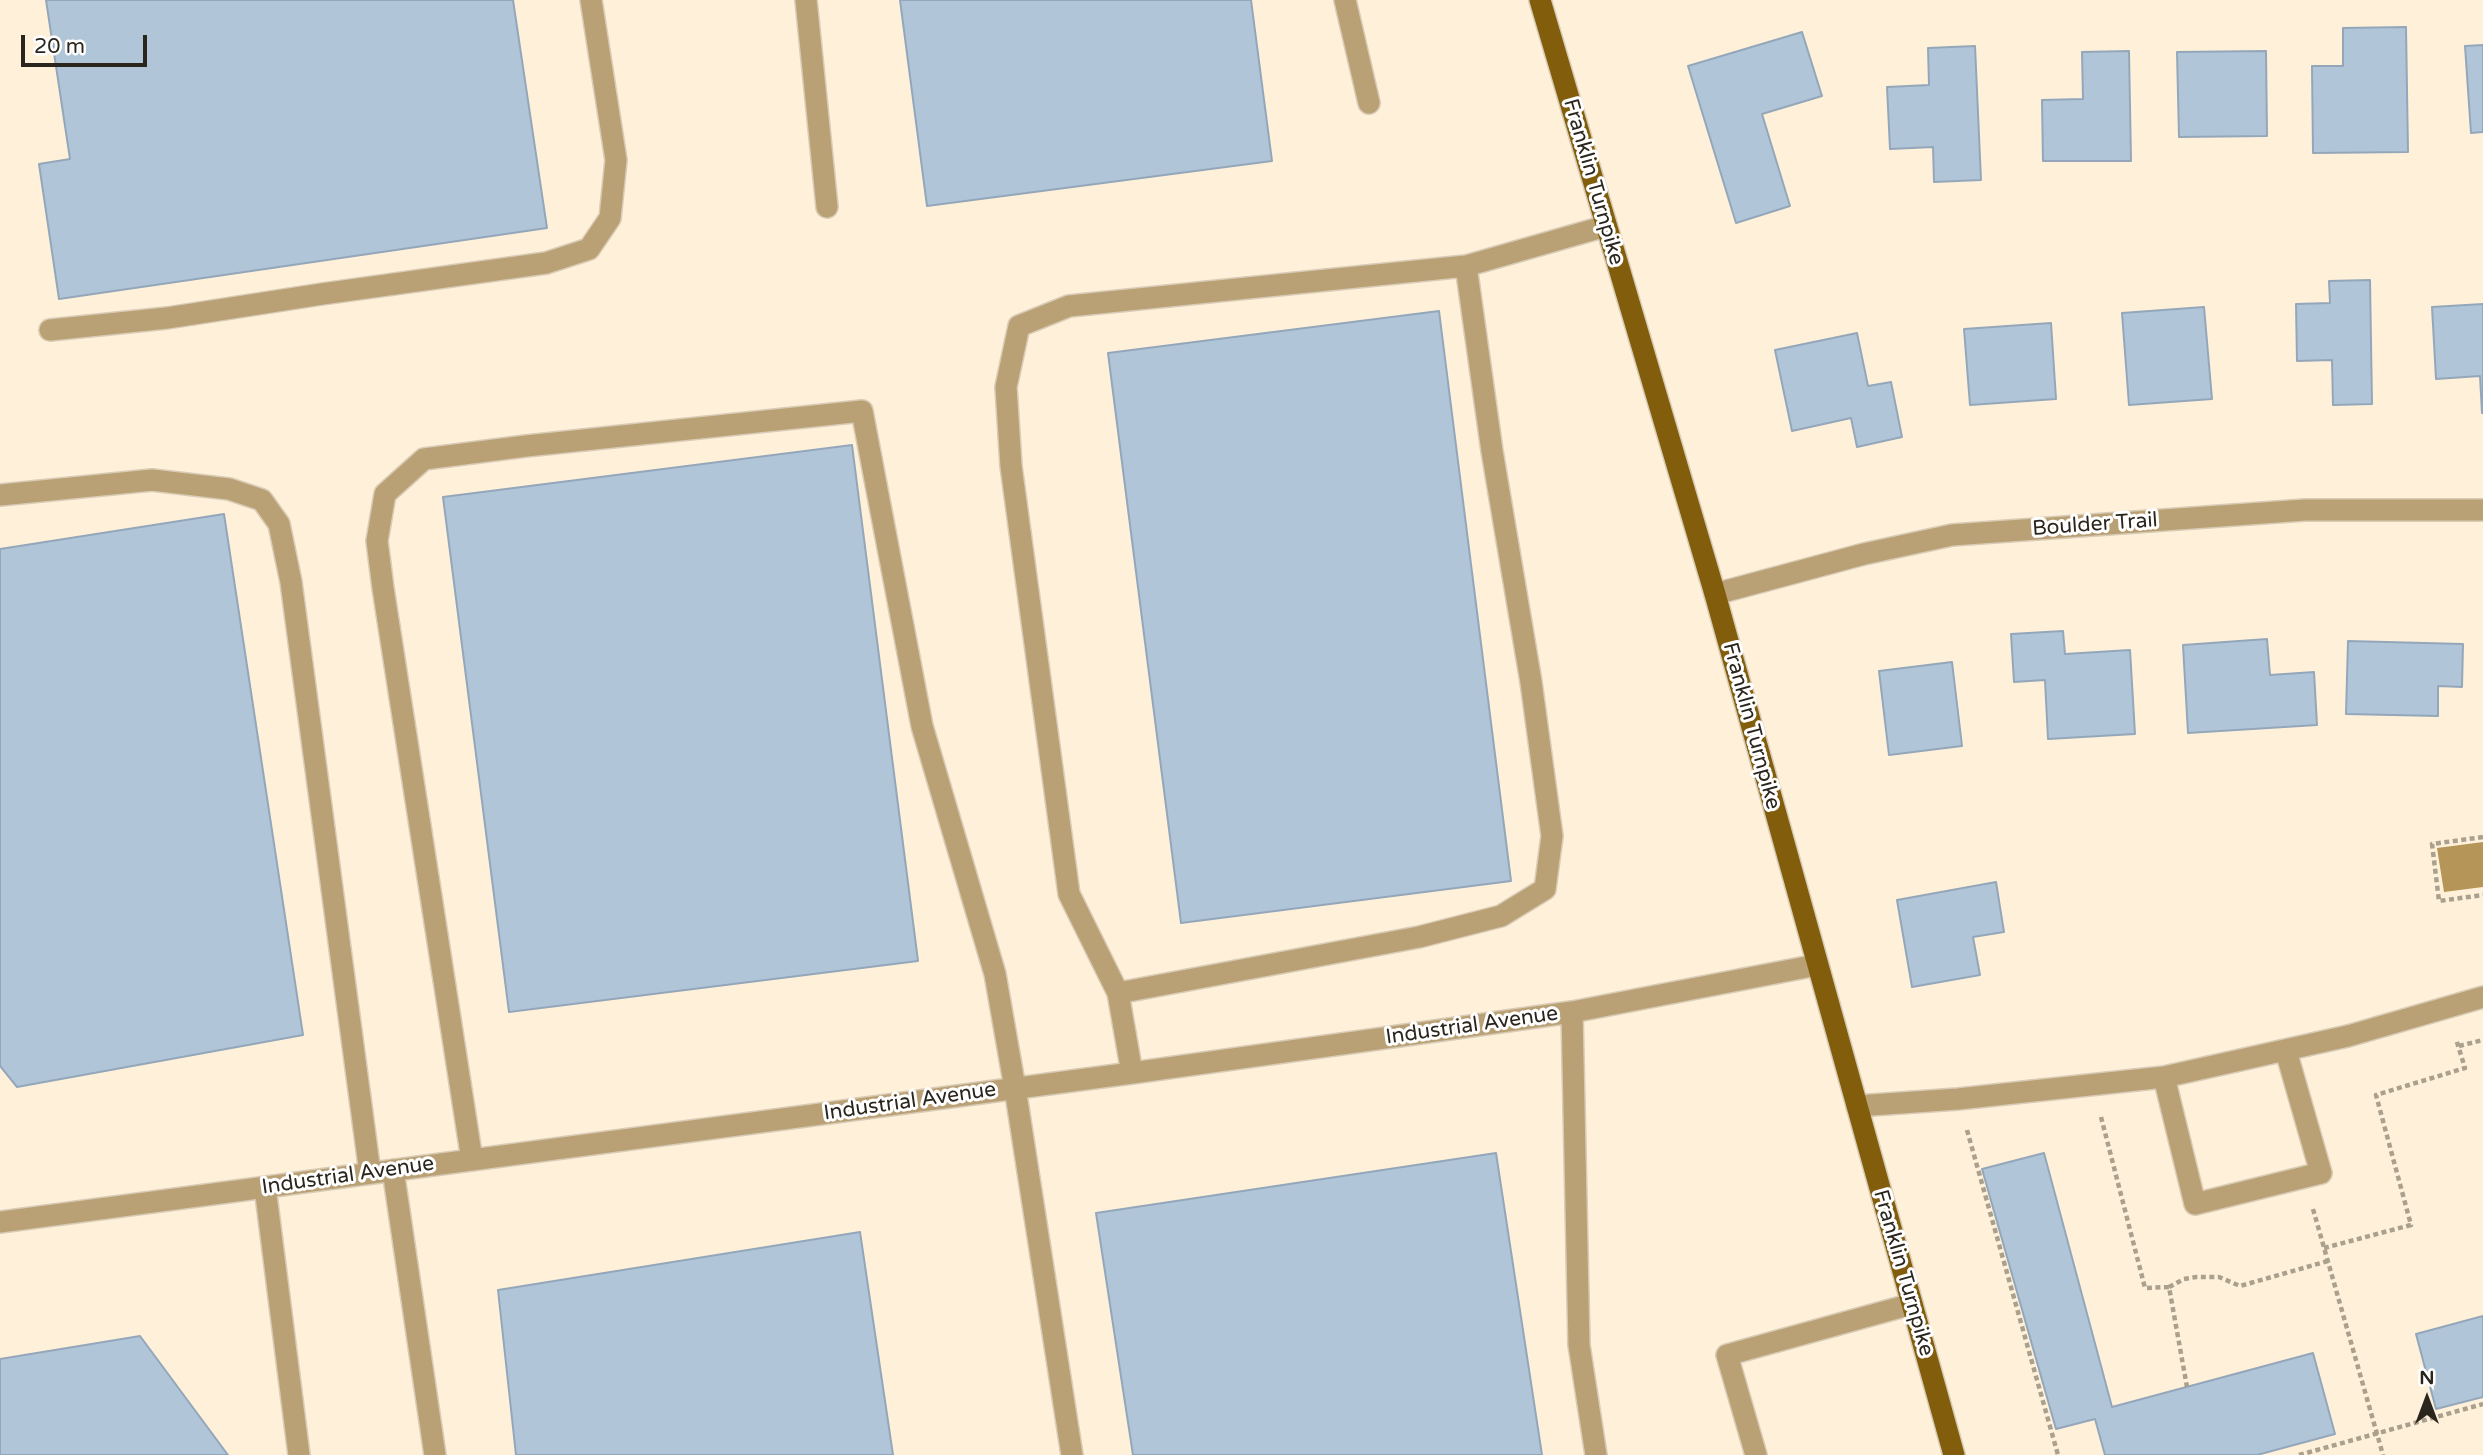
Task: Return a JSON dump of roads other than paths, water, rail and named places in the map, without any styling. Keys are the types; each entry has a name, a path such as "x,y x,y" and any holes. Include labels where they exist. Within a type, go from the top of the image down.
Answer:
{"main road":[{"name":"Franklin Turnpike","path":"1540,0 1715,594 1954,1455"}],"street":[{"path":"50,330 167,318 546,264 589,249 610,218 616,160 591,0"},
{"path":"806,0 827,207"},
{"path":"1345,0 1369,103"},
{"path":"1132,1073 1118,993 1069,894 1011,466 1006,387 1019,326 1069,306 1466,266 1606,226"},
{"path":"1118,993 1419,937 1501,916 1545,889 1552,836 1466,266"},
{"path":"472,1160 377,541 385,494 424,459 862,411 922,726 995,974 1072,1455"},
{"path":"0,495 152,480 229,489 262,500 279,524 292,582 370,1173"},
{"name":"Boulder Trail","path":"1715,594 1864,554 1951,535 2305,510 2483,510"},
{"name":"Industrial Avenue","path":"0,1222 1132,1073 1572,1012 1817,965"},
{"path":"1857,1106 2093,1086 2164,1077 2286,1051 2483,997"},
{"path":"1572,1012 1578,1345 1596,1455"},
{"path":"2164,1077 2195,1204 2321,1173 2286,1051"},
{"path":"393,1170 435,1455"},
{"path":"265,1187 299,1455"},
{"path":"1756,1455 1727,1355 1912,1304"}]}
